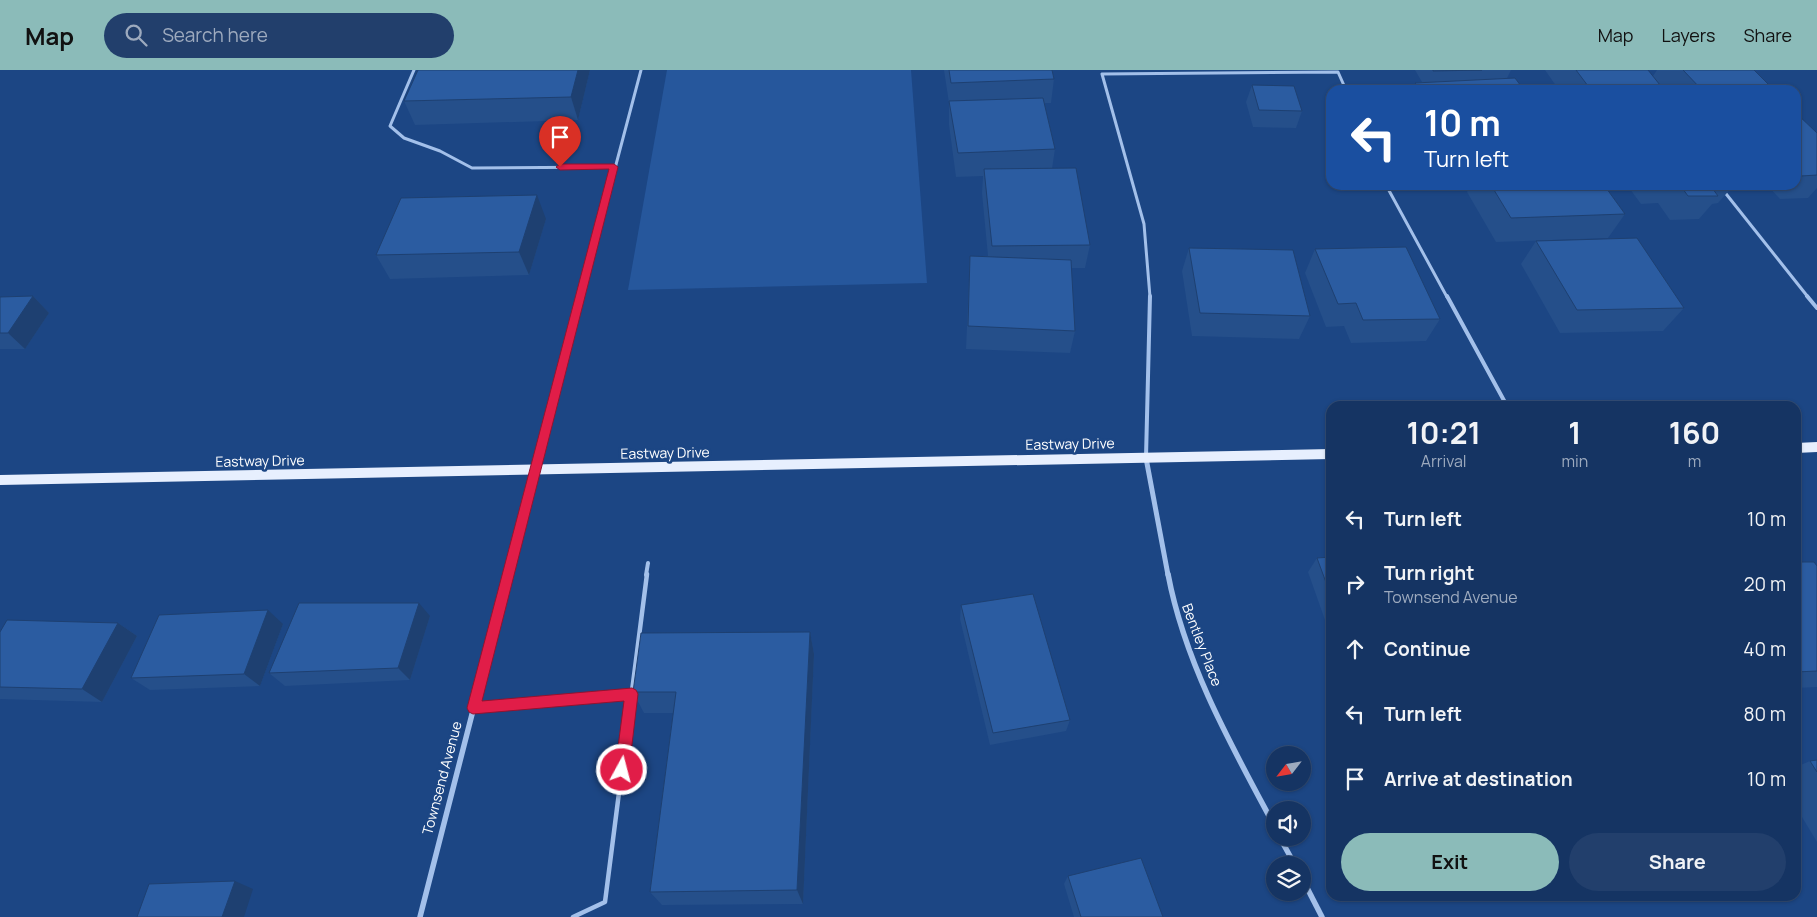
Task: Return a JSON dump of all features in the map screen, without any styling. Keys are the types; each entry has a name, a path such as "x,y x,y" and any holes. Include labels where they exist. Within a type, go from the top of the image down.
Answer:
{"main road":[{"path":"1801,448 1817,447"},
{"name":"Eastway Drive","path":"0,480 1326,454"}],"street":[{"name":"Bentley Place","path":"1146,457 1172,602 1225,735 1266,811"},
{"name":"Townsend Avenue","path":"420,917 535,471"},
{"path":"1311,896 1322,917"}],"lane":[{"path":"414,70 390,126 404,138 440,150 472,168 614,167"},
{"path":"535,471 641,70"},
{"path":"1146,457 1150,294 1144,224 1102,74 1338,72 1344,85"},
{"path":"1389,190 1504,401"},
{"path":"1723,190 1817,308"},
{"path":"573,917 605,902 648,563"},
{"path":"473,708 632,694"}],"shaded area":[{"path":"667,70 911,70 927,283 628,290"}],"building":[{"path":"418,70 578,70 571,97 404,101"},
{"path":"949,70 1052,70 1054,79 951,83"},
{"path":"1433,70 1482,70 1433,71"},
{"path":"1576,70 1648,70 1660,85 1587,85"},
{"path":"1683,70 1754,70 1769,85 1697,85"},
{"path":"1515,78 1520,85 1416,85 1415,83"},
{"path":"1252,85 1294,86 1302,111 1259,110"},
{"path":"1043,98 1055,149 958,153 949,101"},
{"path":"1801,118 1817,133 1817,175 1801,176"},
{"path":"1076,168 1090,245 992,246 984,169"},
{"path":"1494,190 1608,190 1625,214 1511,218"},
{"path":"1684,190 1714,190 1718,196 1688,196"},
{"path":"537,195 519,252 376,255 401,198"},
{"path":"1637,238 1684,308 1577,310 1536,241"},
{"path":"1406,247 1440,319 1363,320 1356,303 1338,304 1315,249"},
{"path":"1189,248 1293,250 1310,316 1200,313"},
{"path":"970,256 1071,260 1075,331 968,326"},
{"path":"33,296 8,333 0,333 0,297"},
{"path":"1326,557 1326,582 1317,558"},
{"path":"1801,562 1814,562 1817,566 1817,671 1801,672"},
{"path":"1033,594 1070,720 993,733 961,605"},
{"path":"299,603 419,603 398,668 269,673"},
{"path":"268,610 244,674 131,678 159,615"},
{"path":"7,620 118,623 82,689 0,687 0,632"},
{"path":"810,632 797,890 650,892 676,692 633,692 641,633"},
{"path":"1817,760 1817,772 1810,761"},
{"path":"1141,858 1163,917 1081,917 1068,876"},
{"path":"235,881 222,917 137,917 149,884"}],"route":[{"path":"560,167 614,167 473,708 632,694 622,770"}]}
